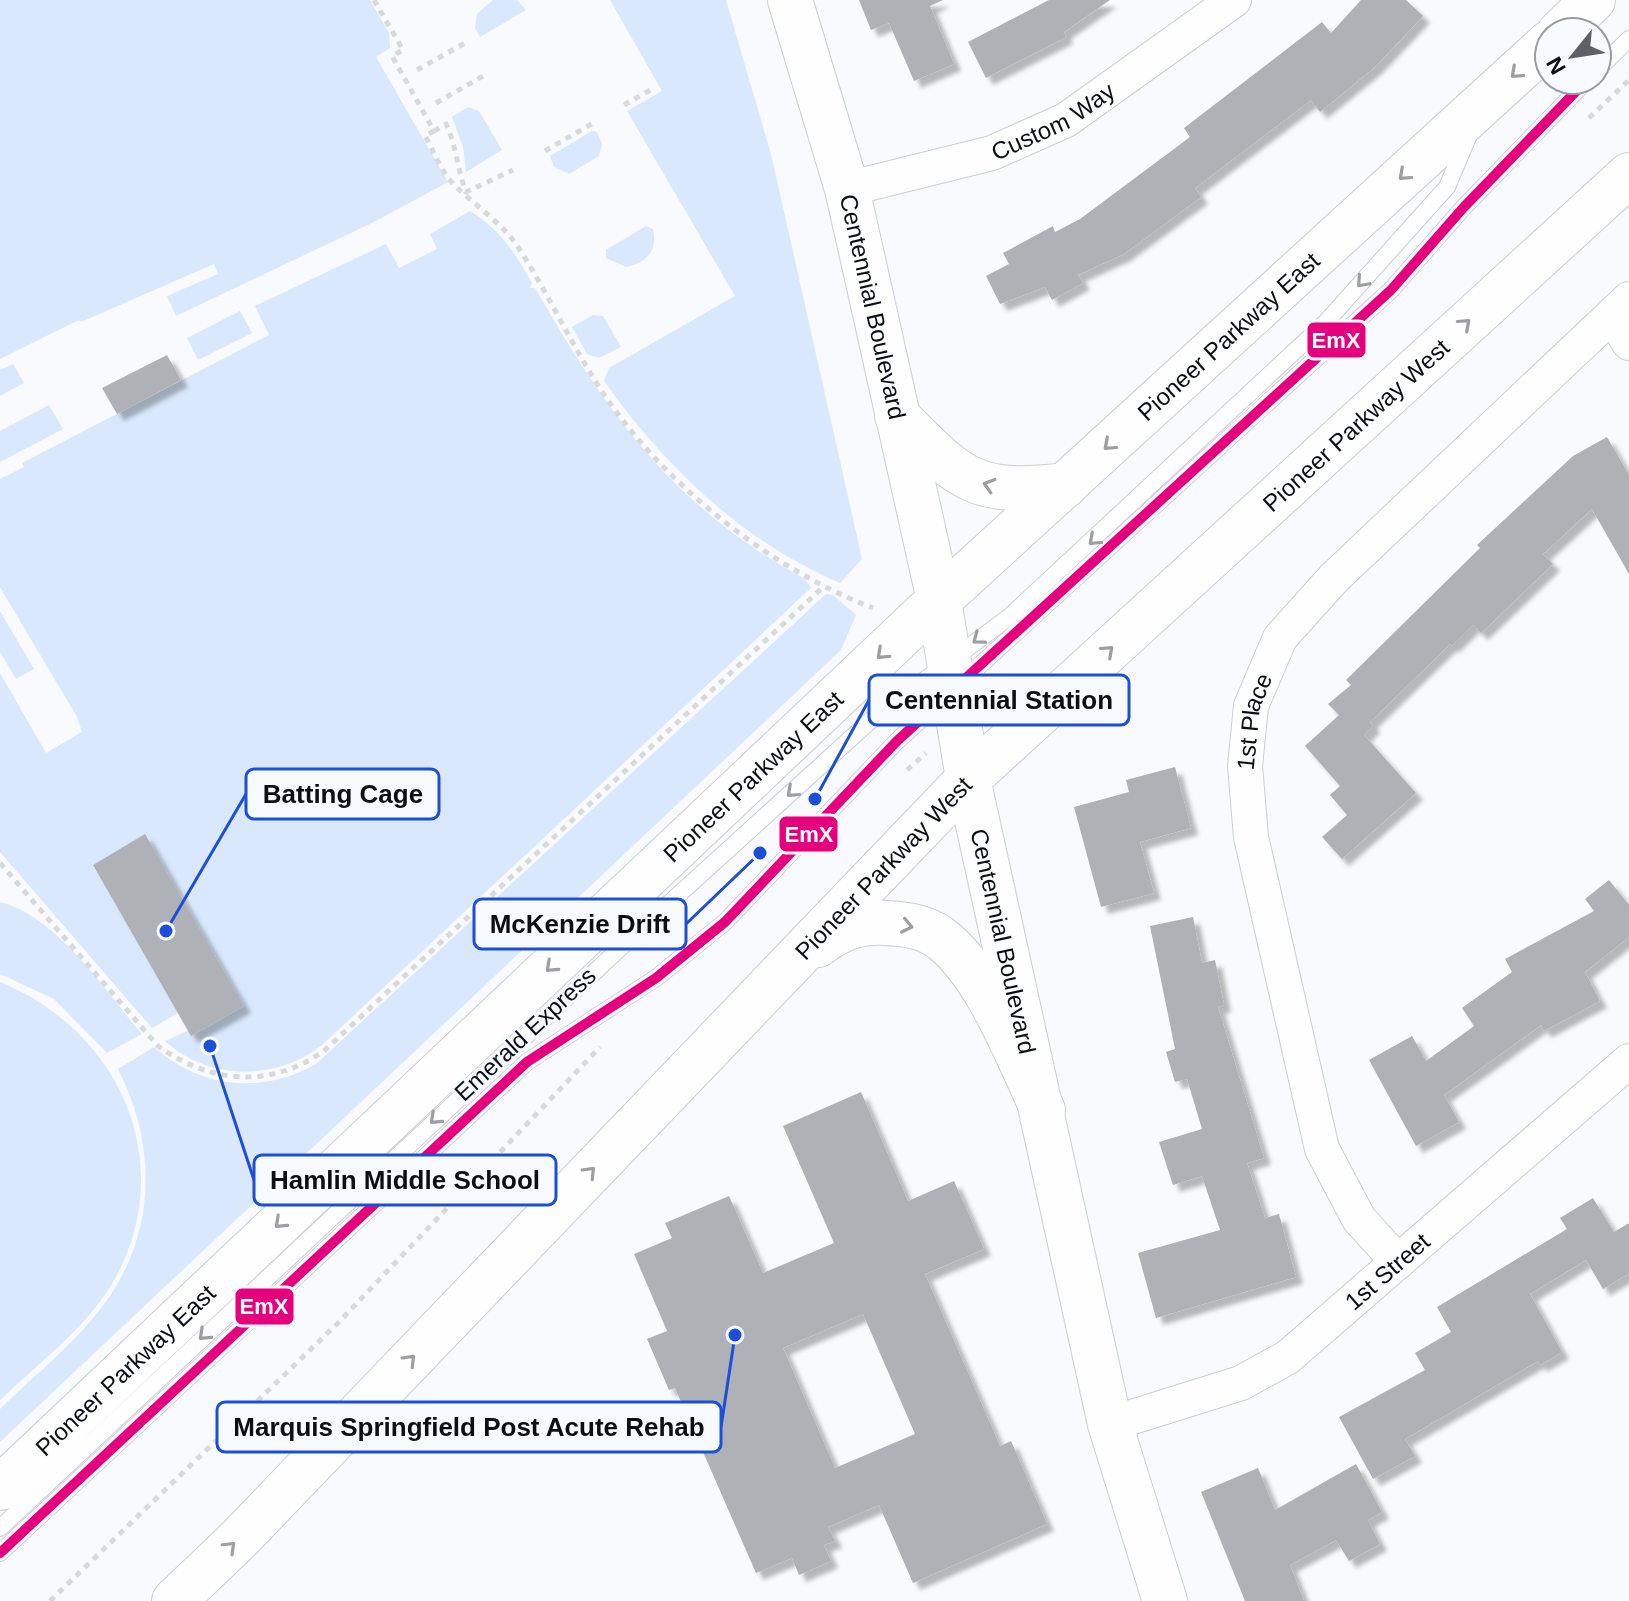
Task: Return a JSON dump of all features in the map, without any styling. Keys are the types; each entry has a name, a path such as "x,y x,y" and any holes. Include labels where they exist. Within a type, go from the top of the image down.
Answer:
{"main road":[{"name":"Centennial Boulevard","path":"790,0 847,189 939,600 968,779 1110,1424 1165,1601"},
{"path":"1576,16 1593,0"},
{"name":"Pioneer Parkway East","path":"0,1488 939,600 1533,57"},
{"name":"Pioneer Parkway West","path":"174,1601 239,1539 968,779 1629,175"},
{"path":"897,416 942,462 987,488 1017,491 1066,485"},
{"path":"787,967 837,930 868,922 911,924 939,937 970,971 996,1013 1043,1110"}],"street":[{"name":"Custom Way","path":"847,189 992,153 1066,120 1234,0"},
{"name":"1st Place","path":"1398,1262 1359,1219 1322,1149 1251,837 1245,766 1251,706 1280,638 1334,578 1623,319"},
{"name":"1st Street","path":"1110,1424 1241,1383 1288,1357 1629,1061"}],"lane":[{"path":"1613,54 1629,39"},
{"name":"Emerald Express","path":"0,1528 633,936 870,721 951,677 1391,290 1464,207 1572,96"},
{"name":"Emerald Express","path":"0,1553 527,1062 656,978 725,922 1009,617 1326,322 1447,187 1482,103"}],"path":[{"path":"374,0 403,50 392,56 434,131"},
{"path":"417,70 465,43"},
{"path":"436,103 483,76"},
{"path":"624,105 654,88"},
{"path":"545,151 593,123"},
{"path":"466,192 459,174 458,152 446,124 425,136 449,179 466,192 516,244 600,389 641,443 719,516 823,587 873,608"},
{"path":"466,192 513,170"},
{"path":"0,863 158,1046 176,1060 191,1067 240,1079 288,1071 325,1050 823,587"}],"shaded area":[{"path":"0,0 370,0 389,33 390,48 376,57 448,182 374,222 176,316 167,296 218,274 214,264 81,322 79,320 0,359"},
{"path":"493,0 517,0 526,10 480,37 475,28 477,14"},
{"path":"610,0 726,0 772,158 862,559 840,583 770,546 708,498 653,443 604,381 609,368 735,296 627,111 662,91"},
{"path":"468,107 479,111 502,150 466,172 463,147 452,117"},
{"path":"592,131 597,132 602,144 599,156 569,174 554,167 550,156"},
{"path":"470,211 490,226 513,252 532,283 530,288 535,288 589,377 648,454 717,521 758,551 805,579 811,588 321,1046 283,1066 263,1070 242,1072 201,1064 165,1041 243,1006 145,835 93,865 178,1013 152,1028 0,852 0,673 46,753 82,732 77,717 0,587 0,479 24,467 22,463 269,335 255,306 386,244 399,268 437,249 430,234"},
{"path":"646,226 653,229 654,243 645,259 626,267 606,258 606,250"},
{"path":"240,311 252,333 198,360 187,338"},
{"path":"593,315 603,316 621,347 599,358 587,354 572,327"},
{"path":"13,364 24,383 0,396 0,370"},
{"path":"49,405 63,429 0,462 0,431"},
{"path":"826,594 833,595 856,615 841,650 0,1442 0,1409 96,1315 123,1273 135,1245 146,1186 144,1156 139,1126 118,1069 154,1047 191,1071 211,1079 232,1082 274,1080 316,1064"},
{"path":"0,611 34,669 16,679 0,652"},
{"path":"0,902 41,922 60,939 96,977 142,1034 107,1053 54,999 0,974"},
{"path":"0,982 41,1003 75,1031 103,1063 124,1100 137,1141 141,1183 135,1227 119,1271 108,1290 66,1340 0,1400"}],"building":[{"path":"859,0 943,0 930,6 954,64 914,81 889,23 871,30"},
{"path":"1049,0 1110,0 1064,32 1066,37 986,78 968,42"},
{"path":"1361,0 1406,0 1423,16 1376,66 1320,112 1311,100 1195,188 1201,197 1124,254 1078,275 1083,283 1052,300 1045,287 1000,304 986,276 1009,264 1003,253 1053,226 1055,232 1080,219 1190,137 1184,128 1322,22 1331,33"},
{"path":"167,355 181,380 117,414 102,388"},
{"path":"1607,437 1629,475 1629,574 1592,509 1543,554 1553,564 1481,633 1473,625 1452,646 1450,644 1370,722 1373,726 1364,735 1416,793 1342,859 1322,837 1347,815 1330,795 1340,786 1305,746 1339,715 1328,704 1351,685 1346,680 1480,548 1477,545 1573,456"},
{"path":"1175,767 1191,828 1140,842 1154,893 1101,907 1074,807 1129,792 1126,780"},
{"path":"145,834 244,1006 191,1036 93,865"},
{"path":"1609,880 1629,905 1629,937 1585,972 1600,1001 1544,1031 1541,1025 1444,1095 1459,1122 1416,1146 1369,1060 1412,1036 1426,1061 1474,1026 1462,1008 1512,972 1505,959 1594,911 1585,899"},
{"path":"1193,917 1202,963 1215,960 1224,1005 1218,1007 1264,1158 1247,1163 1265,1218 1279,1214 1296,1277 1156,1318 1138,1253 1220,1230 1202,1176 1173,1185 1159,1142 1202,1129 1187,1079 1175,1082 1166,1052 1175,1049 1150,926"},
{"path":"861,1092 908,1201 954,1181 984,1249 925,1274 1000,1446 1011,1441 1047,1524 913,1583 879,1505 828,1527 835,1541 824,1545 831,1561 799,1575 792,1558 756,1573 675,1388 669,1390 647,1339 667,1331 634,1254 672,1238 665,1223 729,1196 763,1273 834,1243 783,1126","holes":["863,1314 915,1434 835,1468 783,1348"]},
{"path":"1593,1198 1614,1232 1629,1223 1629,1273 1603,1289 1586,1260 1530,1294 1562,1352 1540,1365 1538,1361 1405,1439 1415,1456 1373,1479 1339,1417 1425,1370 1415,1353 1451,1332 1437,1307 1567,1229 1560,1218"},
{"path":"1356,1464 1382,1512 1368,1520 1380,1544 1349,1561 1336,1540 1290,1565 1304,1601 1245,1601 1201,1492 1258,1468 1275,1510"}],"transit line":[{"name":"EmX","path":"0,1553 527,1062 656,978 725,922 897,741 1391,290 1464,207 1572,96"}],"place":[{"name":"Centennial Station","path":"815,799"},
{"name":"McKenzie Drift","path":"760,853"},
{"name":"Batting Cage","path":"166,931"},
{"name":"Hamlin Middle School","path":"210,1046"},
{"name":"Marquis Springfield Post Acute Rehab","path":"735,1335"}]}
